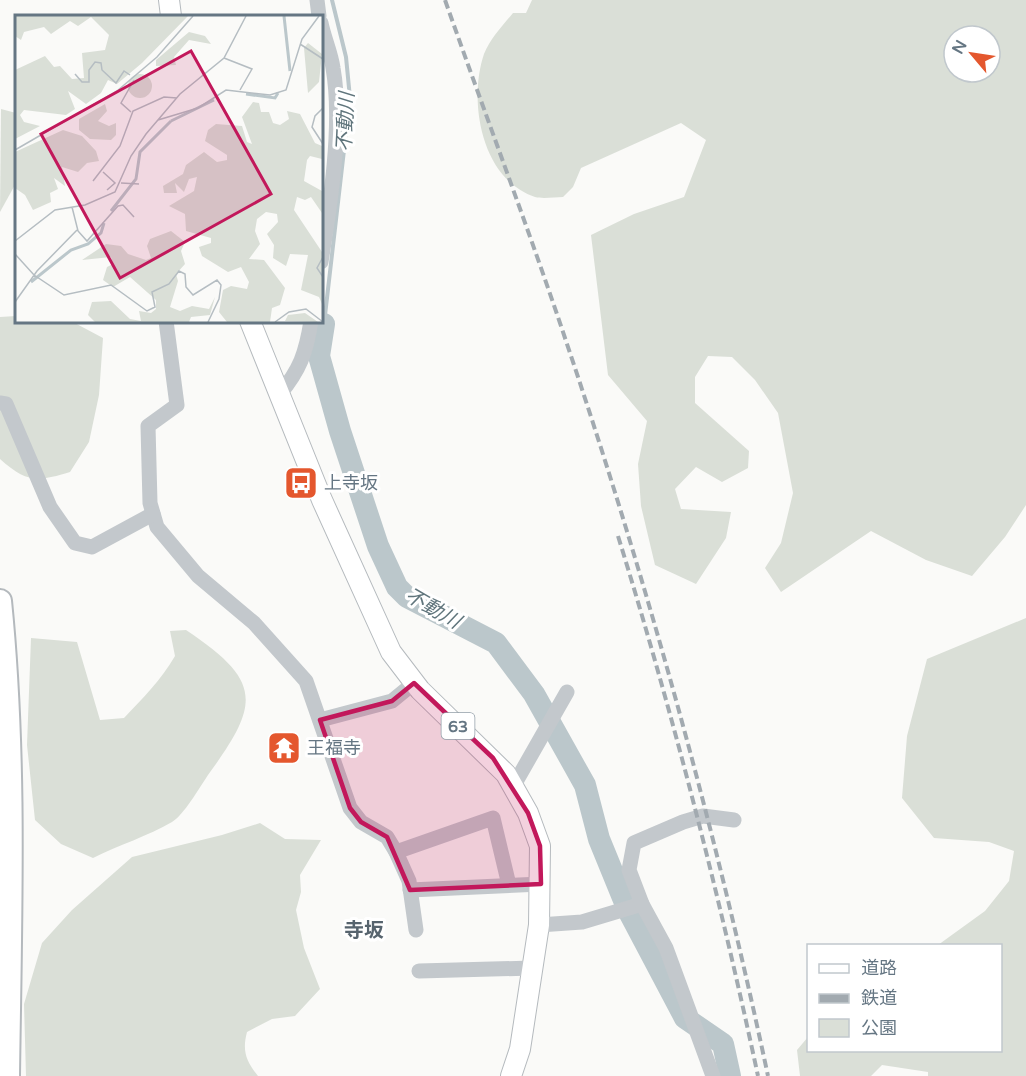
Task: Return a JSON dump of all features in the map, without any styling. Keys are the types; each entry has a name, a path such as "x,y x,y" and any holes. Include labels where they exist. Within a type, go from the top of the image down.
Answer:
{"highway":[{"path":"0,601 7,699 11,870 8,1076"}],"main road":[{"path":"169,0 171,15"},
{"name":"63","path":"250,322 322,500 391,652 414,683 493,759 514,785 528,813 540,846 541,884 538,925 520,1049 512,1076"}],"street":[{"path":"317,0 319,15"},
{"path":"322,27 333,68 335,142 322,253"},
{"path":"166,322 177,405 148,426 150,503 157,527 198,576 254,623 306,681 350,808 361,822 387,837 396,852 410,890 416,930"},
{"path":"279,395 295,376 306,352 311,322"},
{"path":"0,403 6,404 50,507 75,543 92,547 153,514"},
{"path":"320,720 392,701 414,683"},
{"path":"514,785 567,692"},
{"path":"713,1076 666,948 642,904 629,870 634,843 703,816 734,820"},
{"path":"396,852 493,818 509,885"},
{"path":"410,890 541,884"},
{"path":"538,925 582,922 642,904"},
{"path":"419,971 532,968"}],"highlighted area":[{"path":"414,683 493,758 528,813 540,846 541,884 410,890 387,837 361,822 350,808 320,720 392,701"}],"green space":[{"path":"532,0 1026,0 1026,505 1005,537 972,576 926,560 871,531 781,592 765,568 781,543 793,493 778,413 755,380 732,357 708,356 695,377 695,403 749,451 748,468 722,482 696,467 675,489 681,509 731,512 726,538 696,584 655,565 641,506 638,464 647,421 608,375 591,235 634,214 684,197 706,140 681,123 581,168 573,187 563,197 535,197 517,188 502,174 491,156 483,136 478,94 479,73 484,54 497,32 513,13 526,13"},
{"path":"1,109 15,113 15,185 0,212"},
{"path":"15,316 15,322 73,322 103,338 99,395 89,442 70,472 49,478 33,478 18,473 0,459 0,317"},
{"path":"1026,618 1026,1076 928,1076 928,1072 882,1065 871,1076 800,1076 797,1050 807,1038 807,1052 1002,1052 1002,944 939,944 985,911 1009,881 1014,851 989,842 934,838 902,798 907,736 927,659"},
{"path":"186,630 229,664 240,679 245,695 244,711 238,729 186,808 172,822 93,858 61,844 35,820 27,745 31,638 77,642 100,720 124,718 158,681 175,656 170,631"},
{"path":"260,823 285,839 321,840 300,875 301,892 296,910 304,948 320,989 295,1016 272,1019 247,1032 246,1056 258,1076 26,1076 24,1004 42,943 72,910 132,857 222,835"}],"waterway":[{"name":"不動川","path":"324,324 350,98 346,57 332,0"},
{"name":"不動川","path":"324,324 319,356 340,431 378,546 397,587 407,597 496,643 534,694 585,785 599,839 628,910 685,1018 723,1044 730,1076"}],"railway":[{"path":"445,0 552,298 652,614 702,798 768,1076"},
{"path":"618,536 658,670 694,804 758,1076"}],"place":[{"name":"上寺坂","path":"301,483"},
{"name":"王福寺","path":"284,748"}],"district":[{"name":"寺坂","path":"364,930"}]}
